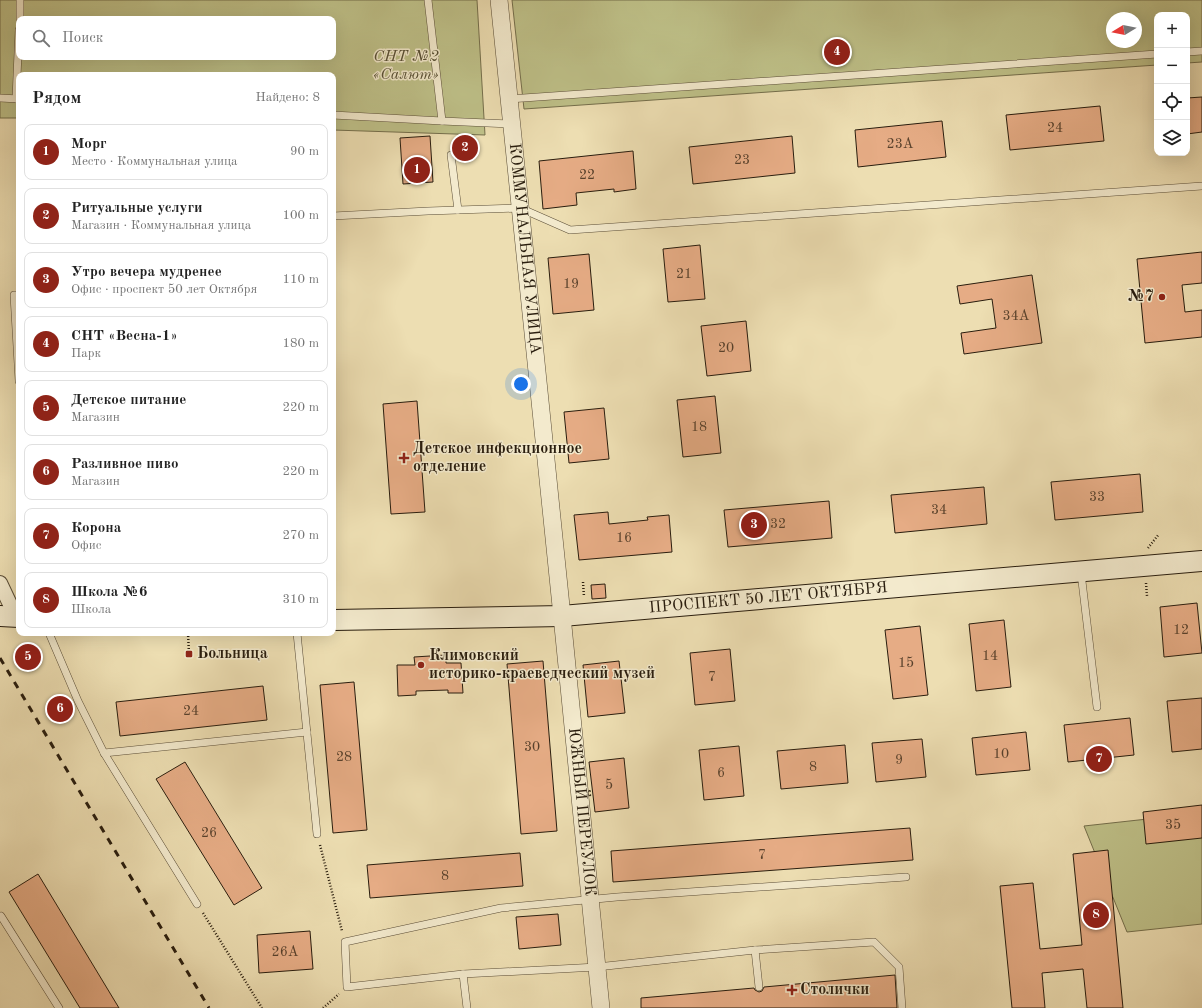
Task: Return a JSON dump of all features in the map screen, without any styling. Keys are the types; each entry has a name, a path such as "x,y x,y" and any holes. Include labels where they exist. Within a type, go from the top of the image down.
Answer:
{"main road":[{"name":"ПРОСПЕКТ 50 ЛЕТ ОКТЯБРЯ","path":"336,620 562,616 1202,561"}],"street":[{"name":"КОММУНАЛЬНАЯ УЛИЦА","path":"499,0 562,616"},
{"path":"0,583 12,617"},
{"name":"ЮЖНЫЙ ПЕРЕУЛОК","path":"562,616 601,1008"}],"lane":[{"path":"20,0 20,16"},
{"path":"428,0 442,121"},
{"path":"1190,52 1202,51"},
{"path":"509,99 1154,54"},
{"path":"18,60 18,72"},
{"path":"0,98 16,99"},
{"path":"336,115 512,124"},
{"path":"451,155 458,210"},
{"path":"336,216 520,208 570,230 1202,186"},
{"path":"16,295 14,295 16,329"},
{"path":"1081,571 1097,707"},
{"path":"49,636 78,701 104,753 197,904"},
{"path":"296,636 318,834"},
{"path":"104,753 308,732"},
{"path":"902,1008 899,967 874,942 755,950 597,967 463,974 347,987 345,942 501,908 625,896 906,877"},
{"path":"1,916 59,1008"},
{"path":"755,950 759,987"},
{"path":"463,974 466,1008"}],"path":[{"path":"1144,553 1159,534"},
{"path":"1146,576 1147,596"},
{"path":"583,582 584,605"},
{"path":"188,636 189,654"},
{"path":"318,834 345,942"},
{"path":"197,904 262,1008"},
{"path":"323,1008 347,987"}],"green space":[{"name":"СНТ №2 «Салют»","path":"0,0 477,0 485,135 336,130 336,72 16,72 16,118 0,118"},
{"path":"512,0 1202,0 1202,62 1190,63 1190,12 1154,12 1154,65 524,109"},
{"path":"1202,813 1202,924 1127,932 1084,826"}],"building":[{"path":"1202,97 1202,132 1190,134 1190,98"},
{"path":"1100,106 1104,141 1010,150 1006,115"},
{"path":"942,121 946,157 858,167 855,130"},
{"path":"430,136 433,182 403,184 400,138"},
{"path":"792,136 795,173 693,184 689,147"},
{"path":"633,151 636,189 614,192 614,189 576,193 577,205 543,209 539,161"},
{"path":"700,245 705,299 668,302 663,249"},
{"name":"№7","path":"1202,252 1202,283 1182,285 1185,312 1202,310 1202,337 1145,343 1137,259"},
{"path":"589,254 594,310 553,314 548,258"},
{"path":"1032,275 1042,343 964,354 961,333 996,328 992,299 960,304 957,286"},
{"path":"746,321 751,371 707,376 701,326"},
{"path":"715,396 721,453 683,457 677,400"},
{"name":"Детское инфекционное отделение","path":"417,401 425,512 391,514 383,404"},
{"path":"604,408 609,459 569,463 564,412"},
{"path":"1140,474 1143,512 1055,520 1051,482"},
{"path":"984,487 987,524 895,533 891,495"},
{"path":"829,501 832,538 728,547 724,510"},
{"path":"608,512 609,524 648,520 647,517 669,515 672,552 579,560 574,515"},
{"path":"605,584 606,598 592,599 591,585"},
{"path":"1197,603 1202,653 1164,657 1160,607"},
{"path":"1004,620 1011,687 976,691 969,624"},
{"path":"920,626 928,695 893,699 885,630"},
{"path":"730,649 735,701 695,705 690,653"},
{"path":"446,655 446,663 461,663 463,693 448,693 448,690 416,691 416,695 398,696 397,665 415,665 414,657"},
{"path":"543,661 557,831 521,834 507,664"},
{"path":"619,661 625,713 588,717 583,665"},
{"path":"354,682 367,830 333,833 320,685"},
{"path":"263,686 267,720 120,736 116,702"},
{"path":"1202,698 1202,749 1172,752 1167,701"},
{"path":"1130,718 1134,755 1068,762 1064,725"},
{"path":"1026,732 1030,770 976,775 972,738"},
{"path":"922,739 926,777 876,782 872,743"},
{"path":"845,745 848,783 781,789 777,751"},
{"path":"739,746 744,796 704,800 699,750"},
{"path":"624,758 629,808 595,812 589,762"},
{"path":"185,762 262,888 234,905 156,779"},
{"path":"1202,805 1202,838 1146,844 1143,812"},
{"path":"910,828 913,860 613,882 611,851"},
{"path":"1108,850 1123,1008 1087,1008 1083,969 1042,973 1045,1008 1012,1008 1000,886 1033,883 1040,949 1082,945 1073,854"},
{"path":"520,853 523,886 370,898 367,865"},
{"path":"38,874 119,1008 80,1008 9,892"},
{"path":"558,914 561,945 519,949 516,917"},
{"path":"310,931 313,969 259,973 257,935"},
{"path":"895,975 897,1008 641,1008 641,998 754,988 759,992 762,991 764,987"}],"railway":[{"path":"0,658 209,1008"}],"place":[{"name":"СНТ «Весна-1»","path":"837,52"},
{"name":"Ритуальные услуги","path":"465,148"},
{"name":"Морг","path":"417,170"},
{"name":"№7","path":"1162,297"},
{"name":"Детское инфекционное отделение","path":"404,458"},
{"name":"Утро вечера мудренее","path":"754,525"},
{"name":"Больница","path":"189,654"},
{"name":"Детское питание","path":"28,657"},
{"name":"Климовский историко-краеведческий музей","path":"421,665"},
{"name":"Разливное пиво","path":"60,709"},
{"name":"Корона","path":"1099,759"},
{"name":"Школа №6","path":"1096,915"},
{"name":"Столички","path":"792,990"}]}
